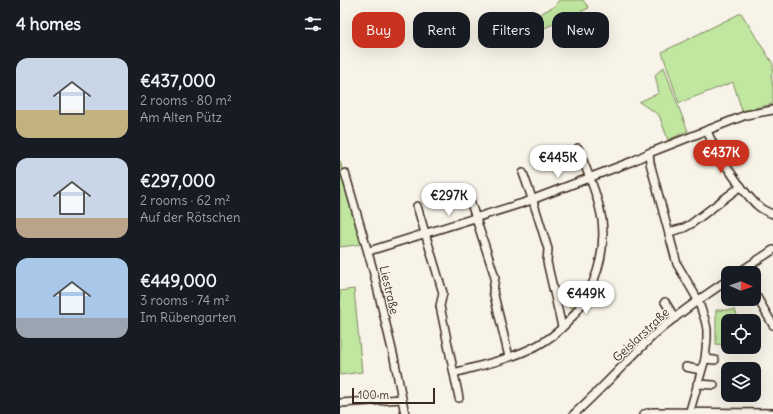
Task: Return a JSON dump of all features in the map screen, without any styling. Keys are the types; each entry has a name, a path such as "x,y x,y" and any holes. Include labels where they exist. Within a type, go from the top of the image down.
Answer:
{"street":[{"path":"368,251 477,218 533,199 633,161 649,152 746,115 773,110"},
{"path":"707,130 719,155 741,186 757,206 773,214"},
{"path":"454,373 509,357 538,345 562,328 587,295 597,272 602,248 602,220 596,196 578,148"},
{"path":"649,152 650,163 677,264 698,300 707,329 705,357 690,413"},
{"name":"Liestraße","path":"345,173 368,251 394,358 405,414"},
{"path":"523,173 533,199 548,249 547,262 562,328"},
{"path":"669,232 684,228 691,224 741,186"},
{"path":"468,191 495,277 493,291 509,357"},
{"path":"417,206 443,293 440,306 459,398"},
{"path":"750,266 773,250"},
{"name":"Geislarstraße","path":"574,414 593,397 657,332 698,300 721,285"},
{"path":"665,302 675,318"},
{"path":"761,304 773,325"},
{"path":"697,354 715,360"},
{"path":"686,367 701,370"},
{"path":"697,384 714,385"},
{"path":"340,403 402,399"},
{"path":"644,414 652,412 773,413"}],"green space":[{"path":"559,0 583,0 589,8 580,12 552,12 552,25 544,28 544,12 555,6"},
{"path":"741,13 773,64 773,73 771,74 773,104 742,111 733,82 679,103 662,52"},
{"path":"664,67 688,131 668,140 659,115 639,102 659,93 655,75"},
{"path":"340,161 363,244 340,247"},
{"path":"579,286 586,289 573,310 567,302 567,295"},
{"path":"354,289 362,372 340,375 340,291"},
{"path":"716,310 735,310 736,314 721,314 721,344 716,344"}]}
